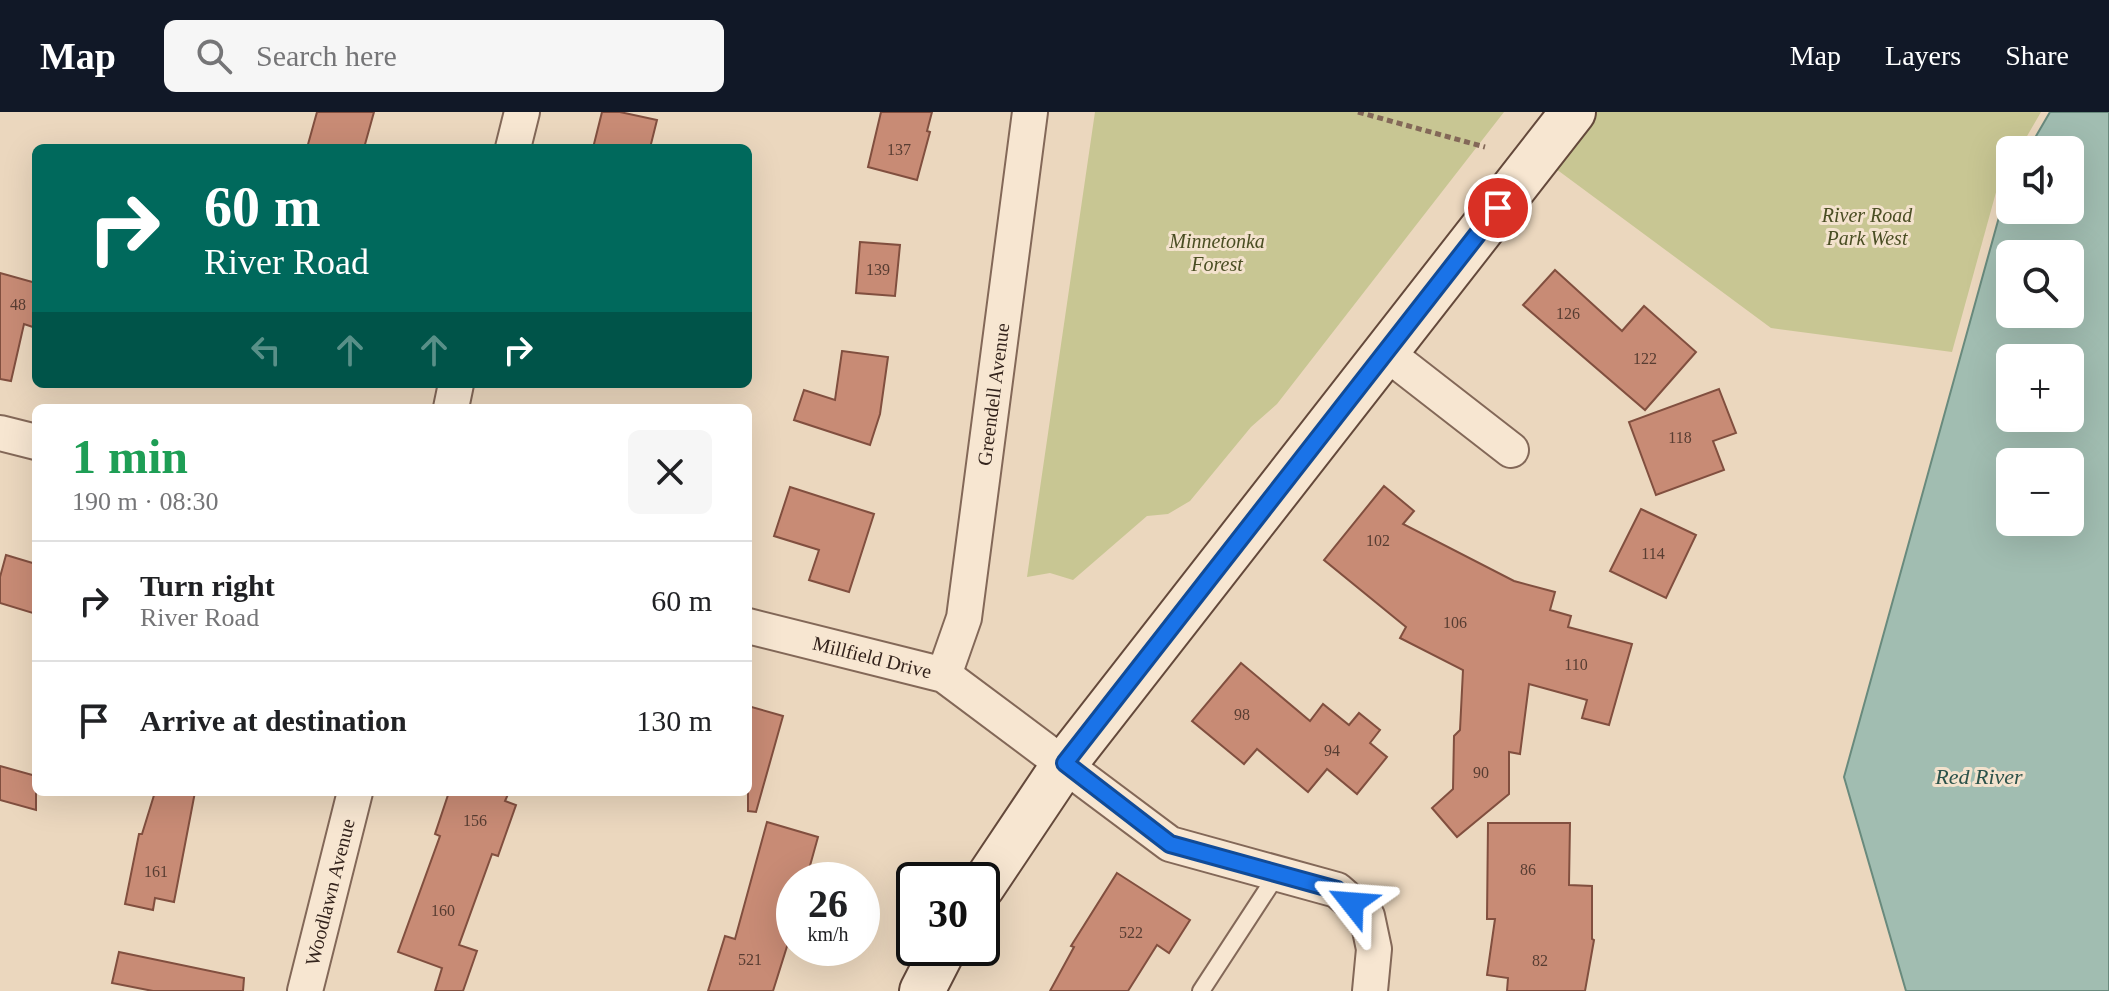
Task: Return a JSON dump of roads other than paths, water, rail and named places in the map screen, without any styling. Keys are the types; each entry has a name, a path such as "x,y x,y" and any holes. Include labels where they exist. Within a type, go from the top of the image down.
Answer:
{"street":[{"path":"514,144 522,112"},
{"name":"Greendell Avenue","path":"944,675 964,618 1030,112"},
{"path":"999,862 1065,763 1573,112"},
{"path":"1385,352 1511,450"},
{"path":"0,433 32,441"},
{"name":"Millfield Drive","path":"752,627 944,675 1170,844 1337,890 1367,916 1374,949 1370,991"},
{"name":"Woodlawn Avenue","path":"305,991 354,796"},
{"path":"922,991 935,966"}],"lane":[{"path":"1201,991 1278,873"}],"water":[{"name":"Red River","path":"2050,112 2109,112 2109,991 1906,991 1844,777 1997,224 2084,224 2084,136 2036,136"}],"park label":[{"name":"River Road Park West","path":"1867,226"},
{"name":"Minnetonka Forest","path":"1217,252"}]}
